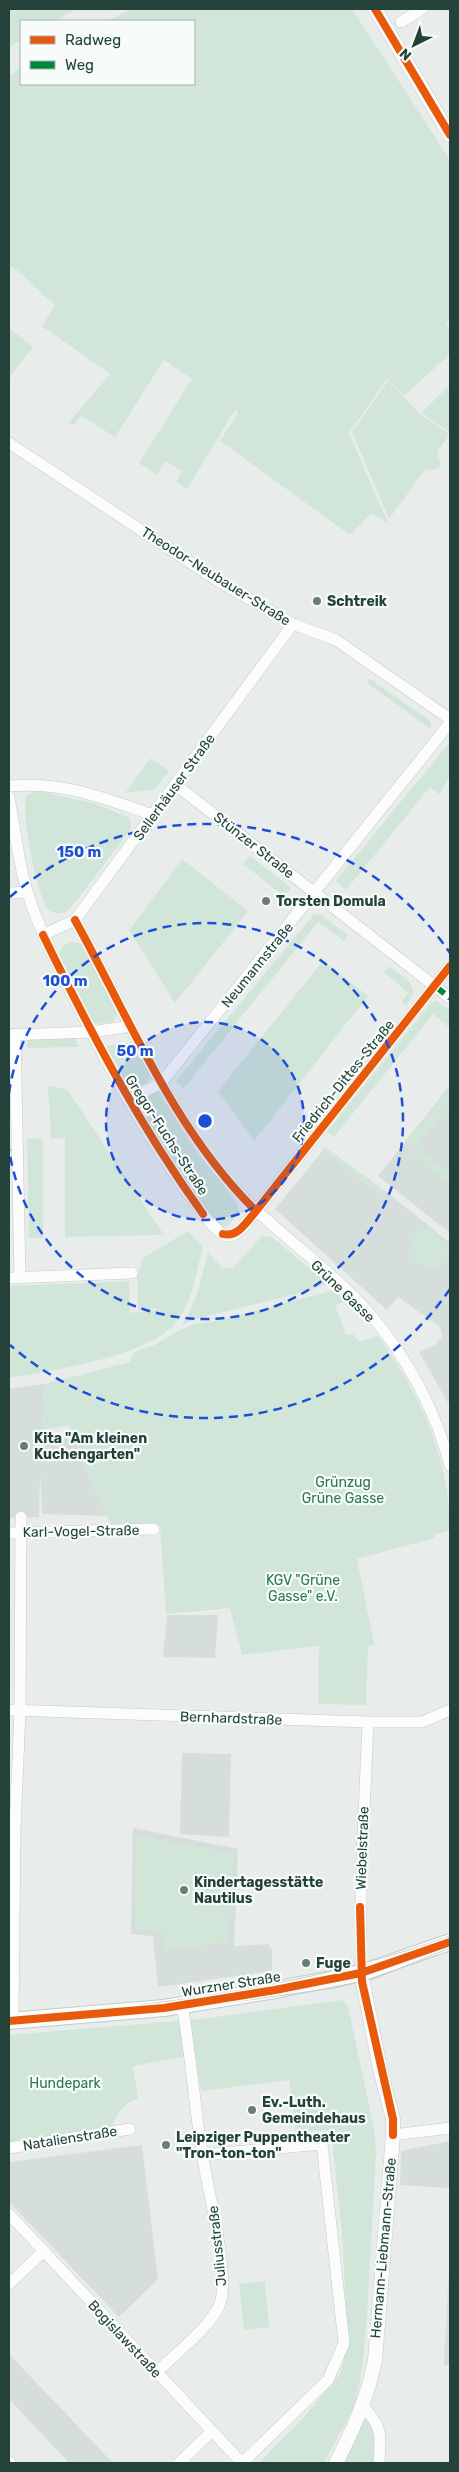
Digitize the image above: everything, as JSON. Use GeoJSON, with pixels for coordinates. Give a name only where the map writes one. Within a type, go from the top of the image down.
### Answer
{"type":"FeatureCollection","features":[{"type":"Feature","properties":{"kind":"main road","name":"Wurzner Straße"},"geometry":{"type":"LineString","coordinates":[[11,2021],[182,2005],[361,1973],[450,1942]]}},
{"type":"Feature","properties":{"kind":"street"},"geometry":{"type":"LineString","coordinates":[[375,9],[450,135]]}},
{"type":"Feature","properties":{"kind":"street"},"geometry":{"type":"LineString","coordinates":[[400,22],[422,9]]}},
{"type":"Feature","properties":{"kind":"street","name":"Theodor-Neubauer-Straße"},"geometry":{"type":"LineString","coordinates":[[9,443],[221,583],[293,624],[336,640],[450,719]]}},
{"type":"Feature","properties":{"kind":"street","name":"Sellerhäuser Straße"},"geometry":{"type":"LineString","coordinates":[[43,935],[75,920],[293,624]]}},
{"type":"Feature","properties":{"kind":"street","name":"Neumannstraße"},"geometry":{"type":"LineString","coordinates":[[128,1100],[161,1083],[450,723]]}},
{"type":"Feature","properties":{"kind":"street"},"geometry":{"type":"LineString","coordinates":[[9,786],[43,784],[72,788],[153,815]]}},
{"type":"Feature","properties":{"kind":"street","name":"Stünzer Straße"},"geometry":{"type":"LineString","coordinates":[[176,785],[450,998]]}},
{"type":"Feature","properties":{"kind":"street","name":"Gregor-Fuchs-Straße"},"geometry":{"type":"LineString","coordinates":[[9,797],[27,892],[43,935],[91,1032],[128,1100],[170,1168],[203,1214],[223,1234],[230,1236],[236,1233],[256,1211],[235,1190],[206,1154],[161,1083],[75,920]]}},
{"type":"Feature","properties":{"kind":"street"},"geometry":{"type":"LineString","coordinates":[[9,893],[27,892]]}},
{"type":"Feature","properties":{"kind":"street","name":"Friedrich-Dittes-Straße"},"geometry":{"type":"LineString","coordinates":[[256,1211],[450,966]]}},
{"type":"Feature","properties":{"kind":"street"},"geometry":{"type":"LineString","coordinates":[[131,1026],[91,1032],[12,1034],[14,1278],[132,1273]]}},
{"type":"Feature","properties":{"kind":"street","name":"Grüne Gasse"},"geometry":{"type":"LineString","coordinates":[[256,1211],[356,1299],[391,1341],[410,1372],[428,1408],[445,1446],[450,1466]]}},
{"type":"Feature","properties":{"kind":"street"},"geometry":{"type":"LineString","coordinates":[[11,2021],[14,1710],[21,1518]]}},
{"type":"Feature","properties":{"kind":"street","name":"Karl-Vogel-Straße"},"geometry":{"type":"LineString","coordinates":[[9,1533],[154,1529]]}},
{"type":"Feature","properties":{"kind":"street","name":"Bernhardstraße"},"geometry":{"type":"LineString","coordinates":[[14,1710],[368,1722],[422,1722],[450,1710]]}},
{"type":"Feature","properties":{"kind":"street","name":"Wiebelstraße"},"geometry":{"type":"LineString","coordinates":[[361,1973],[360,1898],[368,1722]]}},
{"type":"Feature","properties":{"kind":"street","name":"Hermann-Liebmann-Straße"},"geometry":{"type":"LineString","coordinates":[[336,2463],[362,2406],[370,2383],[374,2360],[393,2119],[381,2073],[361,1973]]}},
{"type":"Feature","properties":{"kind":"street","name":"Juliusstraße"},"geometry":{"type":"LineString","coordinates":[[157,2372],[211,2319],[220,2305],[223,2289],[214,2206],[202,2155],[182,2005]]}},
{"type":"Feature","properties":{"kind":"street"},"geometry":{"type":"LineString","coordinates":[[392,2135],[450,2128]]}},
{"type":"Feature","properties":{"kind":"street","name":"Natalienstraße"},"geometry":{"type":"LineString","coordinates":[[9,2148],[130,2129]]}},
{"type":"Feature","properties":{"kind":"street"},"geometry":{"type":"LineString","coordinates":[[202,2155],[322,2144],[344,2343],[328,2380],[242,2463]]}},
{"type":"Feature","properties":{"kind":"street","name":"Bogislawstraße"},"geometry":{"type":"LineString","coordinates":[[9,2214],[242,2463]]}},
{"type":"Feature","properties":{"kind":"street"},"geometry":{"type":"LineString","coordinates":[[9,2284],[44,2251]]}},
{"type":"Feature","properties":{"kind":"street"},"geometry":{"type":"LineString","coordinates":[[362,2406],[375,2418],[381,2436],[379,2463]]}},
{"type":"Feature","properties":{"kind":"street"},"geometry":{"type":"LineString","coordinates":[[179,2463],[212,2432]]}},
{"type":"Feature","properties":{"kind":"shaded area"},"geometry":{"type":"Polygon","coordinates":[[[450,1085],[450,1233],[378,1176],[450,1085]]]}},
{"type":"Feature","properties":{"kind":"shaded area"},"geometry":{"type":"Polygon","coordinates":[[[324,1149],[380,1195],[384,1190],[450,1243],[450,1400],[448,1403],[419,1352],[436,1344],[442,1337],[440,1327],[398,1297],[387,1310],[275,1209],[324,1149]]]}},
{"type":"Feature","properties":{"kind":"shaded area"},"geometry":{"type":"Polygon","coordinates":[[[44,1384],[42,1430],[39,1440],[74,1437],[86,1470],[107,1516],[42,1514],[40,1473],[39,1517],[9,1518],[9,1389],[44,1384]]]}},
{"type":"Feature","properties":{"kind":"shaded area"},"geometry":{"type":"Polygon","coordinates":[[[167,1615],[218,1615],[215,1658],[163,1657],[167,1615]]]}},
{"type":"Feature","properties":{"kind":"shaded area"},"geometry":{"type":"Polygon","coordinates":[[[182,1753],[231,1754],[229,1837],[180,1834],[182,1753]]]}},
{"type":"Feature","properties":{"kind":"shaded area","name":"Kindertagesstätte Nautilus"},"geometry":{"type":"Polygon","coordinates":[[[133,1828],[238,1849],[234,1946],[268,1944],[272,1949],[272,1971],[158,1987],[153,1936],[131,1934],[133,1828]]]}},
{"type":"Feature","properties":{"kind":"shaded area"},"geometry":{"type":"Polygon","coordinates":[[[450,2141],[450,2188],[400,2185],[401,2151],[450,2141]]]}},
{"type":"Feature","properties":{"kind":"shaded area"},"geometry":{"type":"Polygon","coordinates":[[[142,2145],[158,2279],[119,2317],[9,2202],[9,2162],[142,2145]]]}},
{"type":"Feature","properties":{"kind":"shaded area"},"geometry":{"type":"Polygon","coordinates":[[[450,2245],[450,2365],[444,2365],[450,2245]]]}},
{"type":"Feature","properties":{"kind":"shaded area"},"geometry":{"type":"Polygon","coordinates":[[[9,2354],[113,2463],[69,2463],[9,2399],[9,2354]]]}},
{"type":"Feature","properties":{"kind":"green space"},"geometry":{"type":"Polygon","coordinates":[[[9,9],[77,9],[57,20],[20,20],[20,41],[9,47],[9,9]]]}},
{"type":"Feature","properties":{"kind":"green space"},"geometry":{"type":"Polygon","coordinates":[[[132,9],[352,9],[450,160],[450,321],[446,324],[450,332],[450,354],[404,396],[387,379],[349,433],[389,525],[372,513],[350,535],[220,441],[238,413],[235,410],[187,489],[176,482],[182,471],[165,461],[157,475],[139,463],[192,379],[164,360],[115,437],[81,416],[74,425],[69,422],[110,374],[42,326],[55,305],[9,265],[9,76],[20,69],[20,85],[195,85],[195,20],[109,20],[132,9]]]}},
{"type":"Feature","properties":{"kind":"green space"},"geometry":{"type":"Polygon","coordinates":[[[9,328],[33,347],[9,378],[9,328]]]}},
{"type":"Feature","properties":{"kind":"green space"},"geometry":{"type":"Polygon","coordinates":[[[388,381],[421,415],[450,434],[437,452],[441,465],[438,469],[425,470],[389,519],[352,432],[388,381]]]}},
{"type":"Feature","properties":{"kind":"green space"},"geometry":{"type":"Polygon","coordinates":[[[450,385],[450,432],[421,413],[450,385]]]}},
{"type":"Feature","properties":{"kind":"green space"},"geometry":{"type":"Polygon","coordinates":[[[369,678],[430,721],[432,730],[367,683],[369,678]]]}},
{"type":"Feature","properties":{"kind":"green space"},"geometry":{"type":"Polygon","coordinates":[[[450,742],[450,777],[439,794],[430,787],[346,890],[336,882],[337,879],[450,742]]]}},
{"type":"Feature","properties":{"kind":"green space"},"geometry":{"type":"Polygon","coordinates":[[[151,758],[169,771],[155,789],[125,793],[151,758]]]}},
{"type":"Feature","properties":{"kind":"green space"},"geometry":{"type":"Polygon","coordinates":[[[37,791],[93,803],[130,818],[131,829],[74,904],[65,913],[53,912],[47,908],[34,870],[27,833],[25,803],[27,795],[37,791]]]}},
{"type":"Feature","properties":{"kind":"green space"},"geometry":{"type":"Polygon","coordinates":[[[250,856],[291,888],[284,896],[243,864],[250,856]]]}},
{"type":"Feature","properties":{"kind":"green space"},"geometry":{"type":"Polygon","coordinates":[[[182,859],[248,911],[175,1003],[129,930],[182,859]]]}},
{"type":"Feature","properties":{"kind":"green space"},"geometry":{"type":"Polygon","coordinates":[[[314,914],[320,914],[348,935],[344,941],[318,922],[183,1089],[176,1081],[314,914]]]}},
{"type":"Feature","properties":{"kind":"green space"},"geometry":{"type":"Polygon","coordinates":[[[70,942],[85,946],[117,1006],[117,1014],[113,1022],[95,1024],[91,1020],[59,955],[62,947],[70,942]]]}},
{"type":"Feature","properties":{"kind":"green space"},"geometry":{"type":"Polygon","coordinates":[[[323,961],[368,996],[254,1141],[218,1091],[323,961]]]}},
{"type":"Feature","properties":{"kind":"green space"},"geometry":{"type":"Polygon","coordinates":[[[389,966],[406,979],[412,987],[413,992],[406,1006],[401,1002],[408,993],[384,972],[389,966]]]}},
{"type":"Feature","properties":{"kind":"green space"},"geometry":{"type":"Polygon","coordinates":[[[436,1000],[450,1010],[450,1028],[433,1014],[334,1137],[327,1132],[431,1003],[436,1000]]]}},
{"type":"Feature","properties":{"kind":"green space"},"geometry":{"type":"Polygon","coordinates":[[[74,1037],[79,1047],[26,1048],[28,1040],[74,1037]]]}},
{"type":"Feature","properties":{"kind":"green space"},"geometry":{"type":"Polygon","coordinates":[[[134,1042],[151,1078],[147,1083],[131,1090],[118,1076],[112,1064],[107,1046],[134,1042]]]}},
{"type":"Feature","properties":{"kind":"green space"},"geometry":{"type":"Polygon","coordinates":[[[48,1086],[67,1089],[164,1235],[65,1237],[65,1138],[51,1139],[48,1086]]]}},
{"type":"Feature","properties":{"kind":"green space"},"geometry":{"type":"Polygon","coordinates":[[[450,1088],[450,1105],[415,1148],[407,1142],[450,1088]]]}},
{"type":"Feature","properties":{"kind":"green space"},"geometry":{"type":"Polygon","coordinates":[[[157,1090],[193,1148],[237,1204],[239,1212],[228,1226],[219,1226],[174,1169],[136,1102],[157,1090]]]}},
{"type":"Feature","properties":{"kind":"green space"},"geometry":{"type":"Polygon","coordinates":[[[27,1138],[43,1139],[43,1238],[29,1238],[27,1138]]]}},
{"type":"Feature","properties":{"kind":"green space"},"geometry":{"type":"Polygon","coordinates":[[[325,1147],[384,1190],[380,1196],[324,1149],[325,1147]]]}},
{"type":"Feature","properties":{"kind":"green space"},"geometry":{"type":"Polygon","coordinates":[[[417,1148],[450,1174],[450,1184],[413,1154],[417,1148]]]}},
{"type":"Feature","properties":{"kind":"green space"},"geometry":{"type":"Polygon","coordinates":[[[430,1229],[450,1249],[447,1260],[438,1268],[417,1264],[409,1254],[412,1239],[418,1231],[430,1229]]]}},
{"type":"Feature","properties":{"kind":"green space"},"geometry":{"type":"Polygon","coordinates":[[[188,1231],[203,1247],[189,1299],[174,1325],[160,1336],[120,1354],[72,1367],[9,1378],[9,1286],[129,1281],[130,1313],[172,1308],[138,1310],[137,1276],[143,1258],[188,1231]]]}},
{"type":"Feature","properties":{"kind":"green space"},"geometry":{"type":"Polygon","coordinates":[[[262,1236],[272,1237],[327,1283],[312,1290],[195,1319],[182,1325],[195,1299],[208,1253],[223,1268],[233,1268],[262,1236]]]}},
{"type":"Feature","properties":{"kind":"green space"},"geometry":{"type":"Polygon","coordinates":[[[335,1290],[346,1301],[335,1305],[346,1335],[353,1334],[359,1342],[378,1336],[407,1380],[430,1428],[445,1478],[449,1504],[450,1531],[434,1535],[435,1538],[357,1559],[374,1644],[368,1647],[366,1705],[318,1704],[319,1646],[242,1655],[230,1608],[166,1614],[160,1525],[112,1527],[89,1478],[70,1425],[42,1430],[44,1384],[130,1362],[133,1353],[154,1345],[194,1324],[216,1321],[335,1290]]]}},
{"type":"Feature","properties":{"kind":"green space","name":"Kindertagesstätte Nautilus"},"geometry":{"type":"Polygon","coordinates":[[[136,1835],[234,1854],[229,1941],[165,1951],[162,1931],[135,1929],[136,1835]]]}},
{"type":"Feature","properties":{"kind":"green space","name":"Hundepark"},"geometry":{"type":"Polygon","coordinates":[[[342,2000],[348,2006],[374,2129],[376,2152],[367,2319],[362,2369],[355,2405],[324,2463],[259,2463],[303,2418],[340,2374],[348,2344],[342,2234],[331,2130],[296,2132],[289,2080],[201,2091],[195,2055],[133,2066],[138,2098],[128,2103],[121,2110],[112,2127],[9,2144],[9,2035],[201,2019],[342,2000]]]}},
{"type":"Feature","properties":{"kind":"green space"},"geometry":{"type":"Polygon","coordinates":[[[265,2281],[269,2327],[244,2330],[239,2284],[265,2281]]]}},
{"type":"Feature","properties":{"kind":"green space"},"geometry":{"type":"Polygon","coordinates":[[[362,2406],[375,2418],[379,2463],[336,2463],[362,2406]]]}},
{"type":"Feature","properties":{"kind":"tram line"},"geometry":{"type":"LineString","coordinates":[[84,2011],[177,2000],[270,1985],[361,1964],[450,1936]]}},
{"type":"Feature","properties":{"kind":"tram line"},"geometry":{"type":"LineString","coordinates":[[9,2024],[183,2009],[335,1988],[376,1978],[450,1948]]}},
{"type":"Feature","properties":{"kind":"marked path"},"geometry":{"type":"LineString","coordinates":[[435,986],[450,998]]}},
{"type":"Feature","properties":{"kind":"cycle path"},"geometry":{"type":"LineString","coordinates":[[375,9],[450,135]]}},
{"type":"Feature","properties":{"kind":"cycle path"},"geometry":{"type":"LineString","coordinates":[[75,920],[155,1073],[177,1110],[227,1179],[256,1211]]}},
{"type":"Feature","properties":{"kind":"cycle path"},"geometry":{"type":"LineString","coordinates":[[43,935],[117,1078],[158,1147],[203,1214]]}},
{"type":"Feature","properties":{"kind":"cycle path"},"geometry":{"type":"LineString","coordinates":[[223,1234],[233,1234],[246,1224],[450,966]]}},
{"type":"Feature","properties":{"kind":"cycle path"},"geometry":{"type":"LineString","coordinates":[[360,1907],[362,1982],[393,2119],[393,2135]]}},
{"type":"Feature","properties":{"kind":"cycle path"},"geometry":{"type":"LineString","coordinates":[[9,2021],[164,2008],[275,1990],[361,1973],[450,1942]]}},
{"type":"Feature","properties":{"kind":"place","name":"Schtreik"},"geometry":{"type":"Point","coordinates":[317,601]}},
{"type":"Feature","properties":{"kind":"place","name":"Torsten Domula"},"geometry":{"type":"Point","coordinates":[266,901]}},
{"type":"Feature","properties":{"kind":"place","name":"Kita \"Am kleinen Kuchengarten\""},"geometry":{"type":"Point","coordinates":[24,1446]}},
{"type":"Feature","properties":{"kind":"place","name":"Kindertagesstätte Nautilus"},"geometry":{"type":"Point","coordinates":[184,1890]}},
{"type":"Feature","properties":{"kind":"place","name":"Fuge"},"geometry":{"type":"Point","coordinates":[306,1963]}},
{"type":"Feature","properties":{"kind":"place","name":"Ev.-Luth. Gemeindehaus"},"geometry":{"type":"Point","coordinates":[252,2110]}},
{"type":"Feature","properties":{"kind":"place","name":"Leipziger Puppentheater \"Tron-ton-ton\""},"geometry":{"type":"Point","coordinates":[166,2145]}},
{"type":"Feature","properties":{"kind":"park label","name":"Grünzug Grüne Gasse"},"geometry":{"type":"Point","coordinates":[343,1490]}},
{"type":"Feature","properties":{"kind":"park label","name":"KGV \"Grüne Gasse\" e.V."},"geometry":{"type":"Point","coordinates":[303,1588]}}]}
